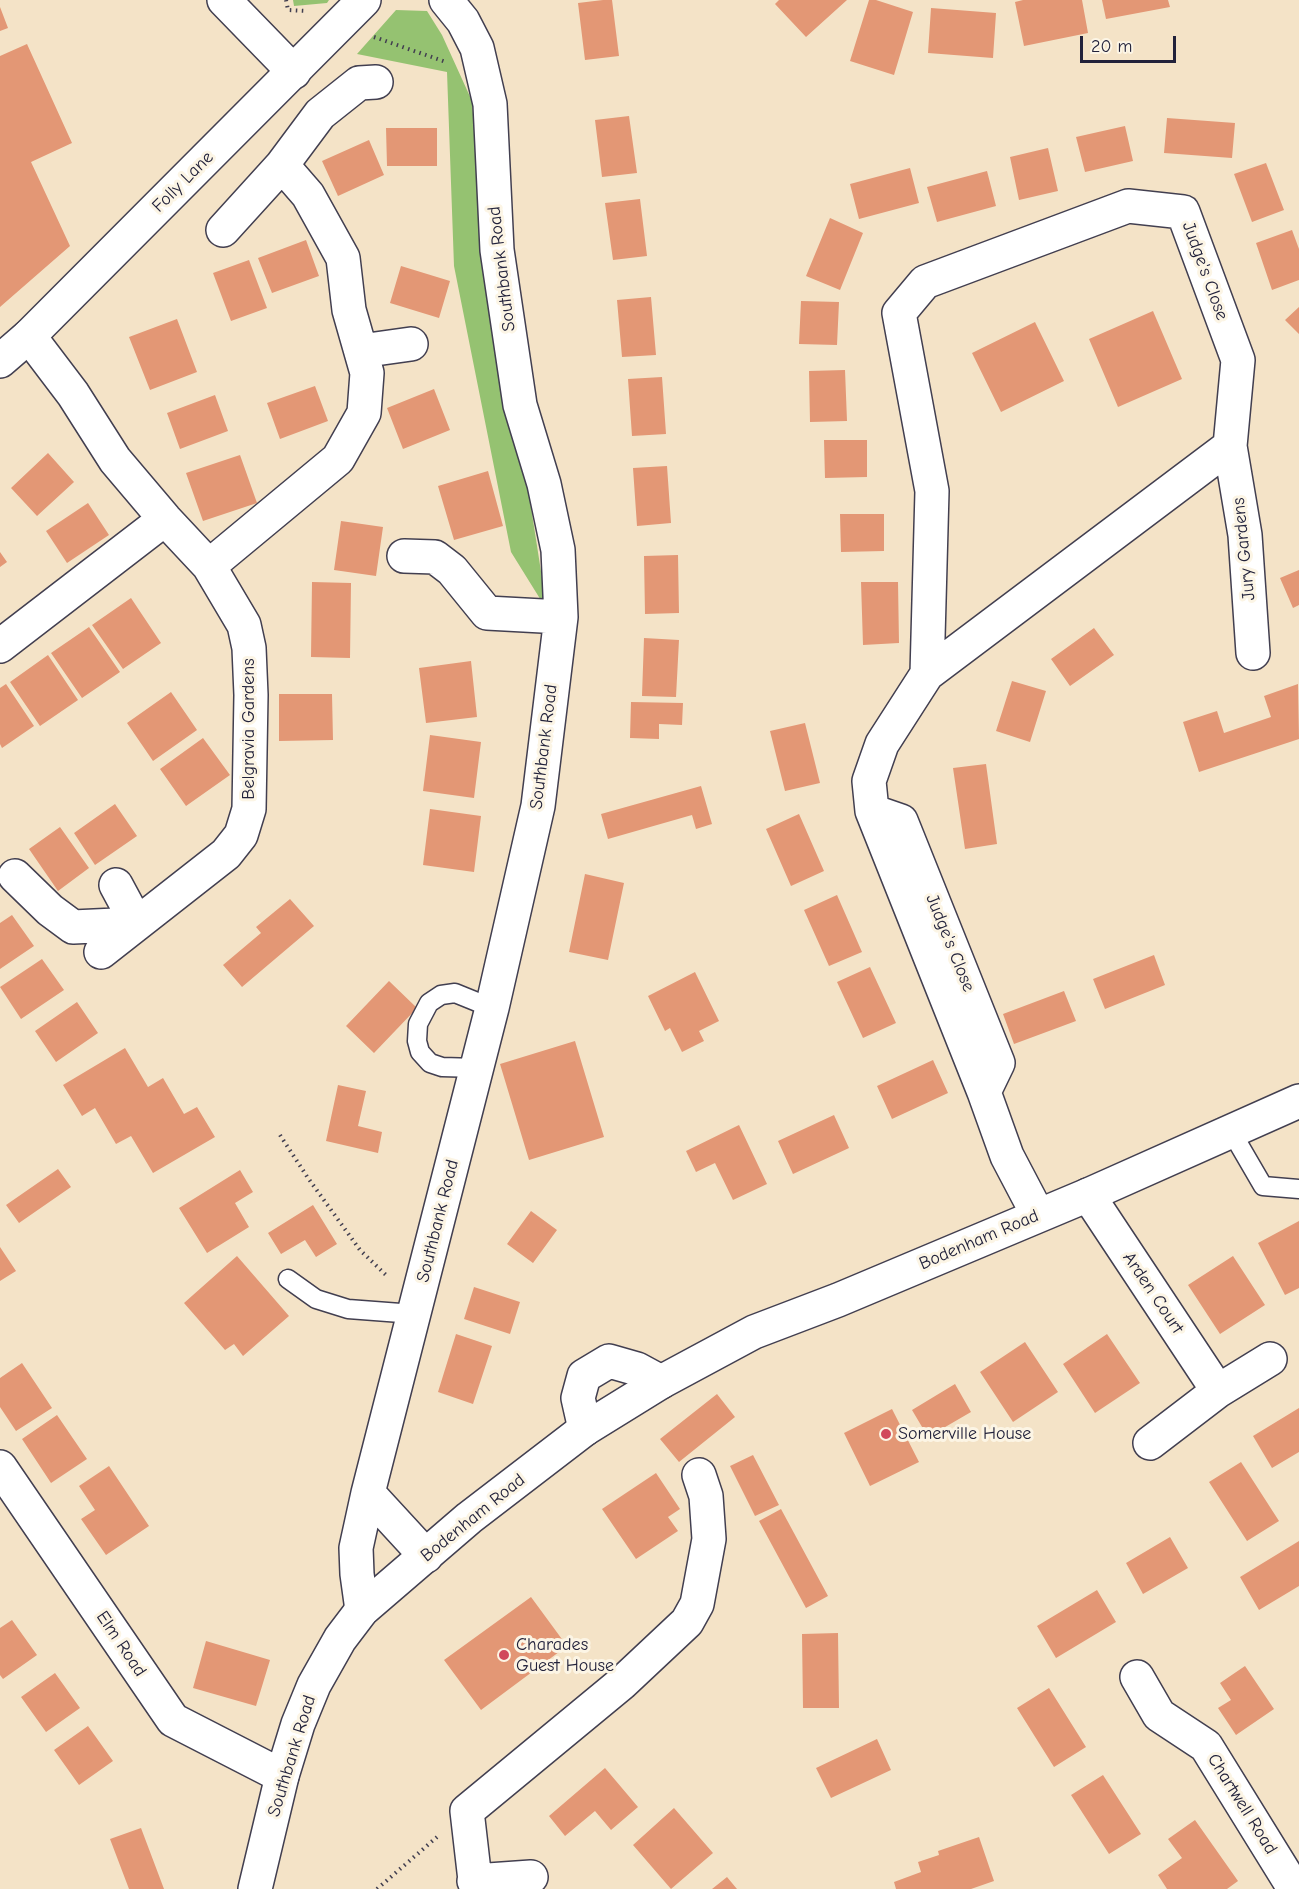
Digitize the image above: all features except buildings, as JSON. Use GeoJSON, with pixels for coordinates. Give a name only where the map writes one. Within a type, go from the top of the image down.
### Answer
{"type":"FeatureCollection","features":[{"type":"Feature","properties":{"kind":"street"},"geometry":{"type":"LineString","coordinates":[[224,0],[294,72]]}},
{"type":"Feature","properties":{"kind":"street","name":"Folly Lane"},"geometry":{"type":"LineString","coordinates":[[0,361],[29,336],[364,0]]}},
{"type":"Feature","properties":{"kind":"street","name":"Southbank Road"},"geometry":{"type":"LineString","coordinates":[[255,1889],[282,1776],[298,1724],[314,1685],[340,1639],[362,1610],[356,1548],[492,1008],[538,806],[561,617],[558,550],[544,484],[520,405],[497,250],[490,104],[477,48],[464,21],[446,0]]}},
{"type":"Feature","properties":{"kind":"street"},"geometry":{"type":"LineString","coordinates":[[223,230],[282,165],[320,114],[360,83],[376,82]]}},
{"type":"Feature","properties":{"kind":"street"},"geometry":{"type":"LineString","coordinates":[[209,566],[339,459],[363,413],[367,373],[349,310],[343,258],[308,195],[282,165]]}},
{"type":"Feature","properties":{"kind":"street","name":"Judge's Close"},"geometry":{"type":"LineString","coordinates":[[927,674],[932,491],[899,313],[925,282],[1128,206],[1183,212],[1238,360],[1230,446],[927,674],[882,744],[869,781],[872,811],[901,820],[998,1063],[984,1092],[1007,1155],[1038,1215]]}},
{"type":"Feature","properties":{"kind":"street","name":"Belgravia Gardens"},"geometry":{"type":"LineString","coordinates":[[29,336],[73,394],[115,460],[209,566],[244,625],[249,648],[251,695],[249,809],[241,835],[226,854],[101,952]]}},
{"type":"Feature","properties":{"kind":"street"},"geometry":{"type":"LineString","coordinates":[[361,351],[411,344]]}},
{"type":"Feature","properties":{"kind":"street","name":"Jury Gardens"},"geometry":{"type":"LineString","coordinates":[[1230,446],[1245,535],[1253,653]]}},
{"type":"Feature","properties":{"kind":"street"},"geometry":{"type":"LineString","coordinates":[[0,646],[165,519]]}},
{"type":"Feature","properties":{"kind":"street"},"geometry":{"type":"LineString","coordinates":[[404,556],[435,557],[452,570],[487,613],[561,617]]}},
{"type":"Feature","properties":{"kind":"street"},"geometry":{"type":"LineString","coordinates":[[15,876],[50,910],[74,927],[137,924],[117,885]]}},
{"type":"Feature","properties":{"kind":"street","name":"Bodenham Road"},"geometry":{"type":"LineString","coordinates":[[362,1610],[469,1518],[585,1429],[661,1382],[754,1332],[1088,1196],[1299,1101]]}},
{"type":"Feature","properties":{"kind":"street","name":"Arden Court"},"geometry":{"type":"LineString","coordinates":[[1088,1196],[1218,1391]]}},
{"type":"Feature","properties":{"kind":"street"},"geometry":{"type":"LineString","coordinates":[[1150,1443],[1218,1391],[1270,1359]]}},
{"type":"Feature","properties":{"kind":"street"},"geometry":{"type":"LineString","coordinates":[[585,1429],[578,1398],[584,1376],[609,1361],[637,1370],[661,1382]]}},
{"type":"Feature","properties":{"kind":"street","name":"Elm Road"},"geometry":{"type":"LineString","coordinates":[[0,1467],[173,1720],[282,1776]]}},
{"type":"Feature","properties":{"kind":"street"},"geometry":{"type":"LineString","coordinates":[[531,1877],[475,1885],[467,1811],[622,1683],[687,1622],[697,1604],[709,1539],[706,1496],[699,1475]]}},
{"type":"Feature","properties":{"kind":"street"},"geometry":{"type":"LineString","coordinates":[[368,1493],[426,1556]]}},
{"type":"Feature","properties":{"kind":"street","name":"Chartwell Road"},"geometry":{"type":"LineString","coordinates":[[1137,1677],[1159,1715],[1206,1746],[1292,1886]]}},
{"type":"Feature","properties":{"kind":"lane"},"geometry":{"type":"LineString","coordinates":[[477,1068],[430,1063],[420,1052],[417,1041],[418,1024],[429,1003],[441,995],[455,993],[492,1008]]}},
{"type":"Feature","properties":{"kind":"lane"},"geometry":{"type":"LineString","coordinates":[[1231,1131],[1263,1186],[1299,1189]]}},
{"type":"Feature","properties":{"kind":"lane"},"geometry":{"type":"LineString","coordinates":[[288,1279],[316,1299],[348,1309],[416,1309]]}},
{"type":"Feature","properties":{"kind":"path"},"geometry":{"type":"LineString","coordinates":[[367,34],[455,65]]}},
{"type":"Feature","properties":{"kind":"path"},"geometry":{"type":"LineString","coordinates":[[280,1135],[360,1250],[416,1309]]}},
{"type":"Feature","properties":{"kind":"path"},"geometry":{"type":"LineString","coordinates":[[377,1889],[467,1811]]}},
{"type":"Feature","properties":{"kind":"green space"},"geometry":{"type":"Polygon","coordinates":[[[293,0],[329,0],[327,3],[294,6],[293,0]]]}},
{"type":"Feature","properties":{"kind":"green space"},"geometry":{"type":"Polygon","coordinates":[[[396,10],[427,11],[442,35],[472,101],[483,239],[547,610],[511,552],[454,266],[447,72],[357,54],[396,10]]]}},
{"type":"Feature","properties":{"kind":"place","name":"Somerville House"},"geometry":{"type":"Point","coordinates":[886,1434]}},
{"type":"Feature","properties":{"kind":"place","name":"Charades Guest House"},"geometry":{"type":"Point","coordinates":[504,1655]}}]}
